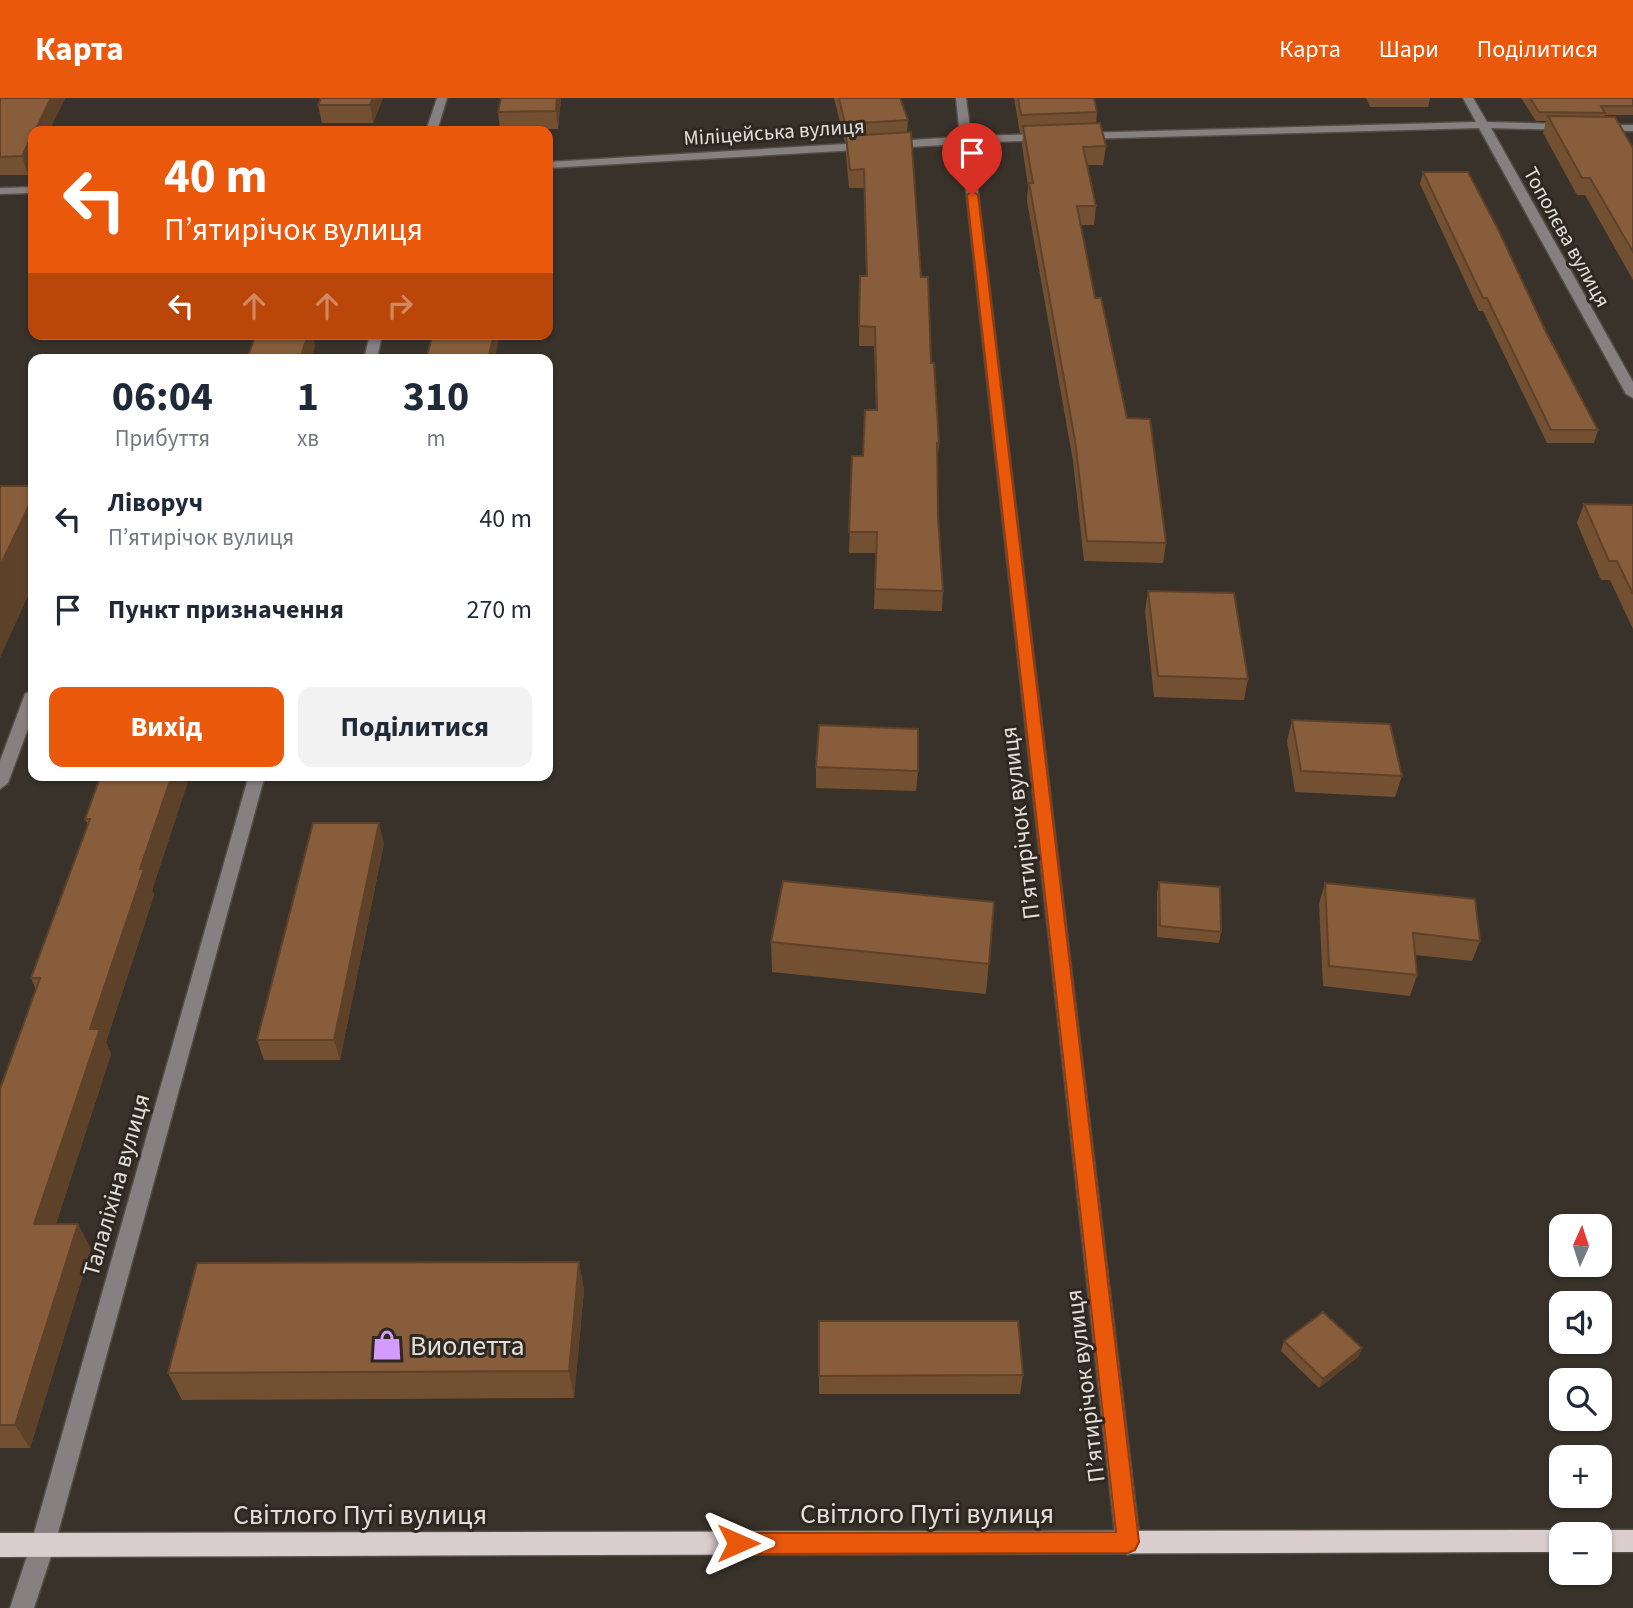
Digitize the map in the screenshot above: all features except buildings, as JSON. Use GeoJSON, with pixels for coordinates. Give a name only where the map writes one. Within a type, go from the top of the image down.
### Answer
{"type":"FeatureCollection","features":[{"type":"Feature","properties":{"kind":"main road","name":"Світлого Путі вулиця"},"geometry":{"type":"LineString","coordinates":[[0,1545],[1549,1541]]}},
{"type":"Feature","properties":{"kind":"main road"},"geometry":{"type":"LineString","coordinates":[[1612,1541],[1633,1541]]}},
{"type":"Feature","properties":{"kind":"street"},"geometry":{"type":"LineString","coordinates":[[433,126],[442,98]]}},
{"type":"Feature","properties":{"kind":"street","name":"П’ятирічок вулиця"},"geometry":{"type":"LineString","coordinates":[[961,98],[1128,1542]]}},
{"type":"Feature","properties":{"kind":"street","name":"Тополєва вулиця"},"geometry":{"type":"LineString","coordinates":[[1468,98],[1633,394]]}},
{"type":"Feature","properties":{"kind":"street","name":"Міліцейська вулиця"},"geometry":{"type":"LineString","coordinates":[[553,165],[966,139],[1482,125],[1578,127]]}},
{"type":"Feature","properties":{"kind":"street"},"geometry":{"type":"LineString","coordinates":[[1592,127],[1633,128]]}},
{"type":"Feature","properties":{"kind":"street"},"geometry":{"type":"LineString","coordinates":[[0,191],[28,190]]}},
{"type":"Feature","properties":{"kind":"street"},"geometry":{"type":"LineString","coordinates":[[0,783],[28,707]]}},
{"type":"Feature","properties":{"kind":"street","name":"Талаліхіна вулиця"},"geometry":{"type":"LineString","coordinates":[[22,1608],[43,1544],[255,781]]}},
{"type":"Feature","properties":{"kind":"place","name":"Виолетта"},"geometry":{"type":"Point","coordinates":[387,1345]}},
{"type":"Feature","properties":{"kind":"route"},"geometry":{"type":"LineString","coordinates":[[738,1543],[1128,1542],[972,195]]}}]}
